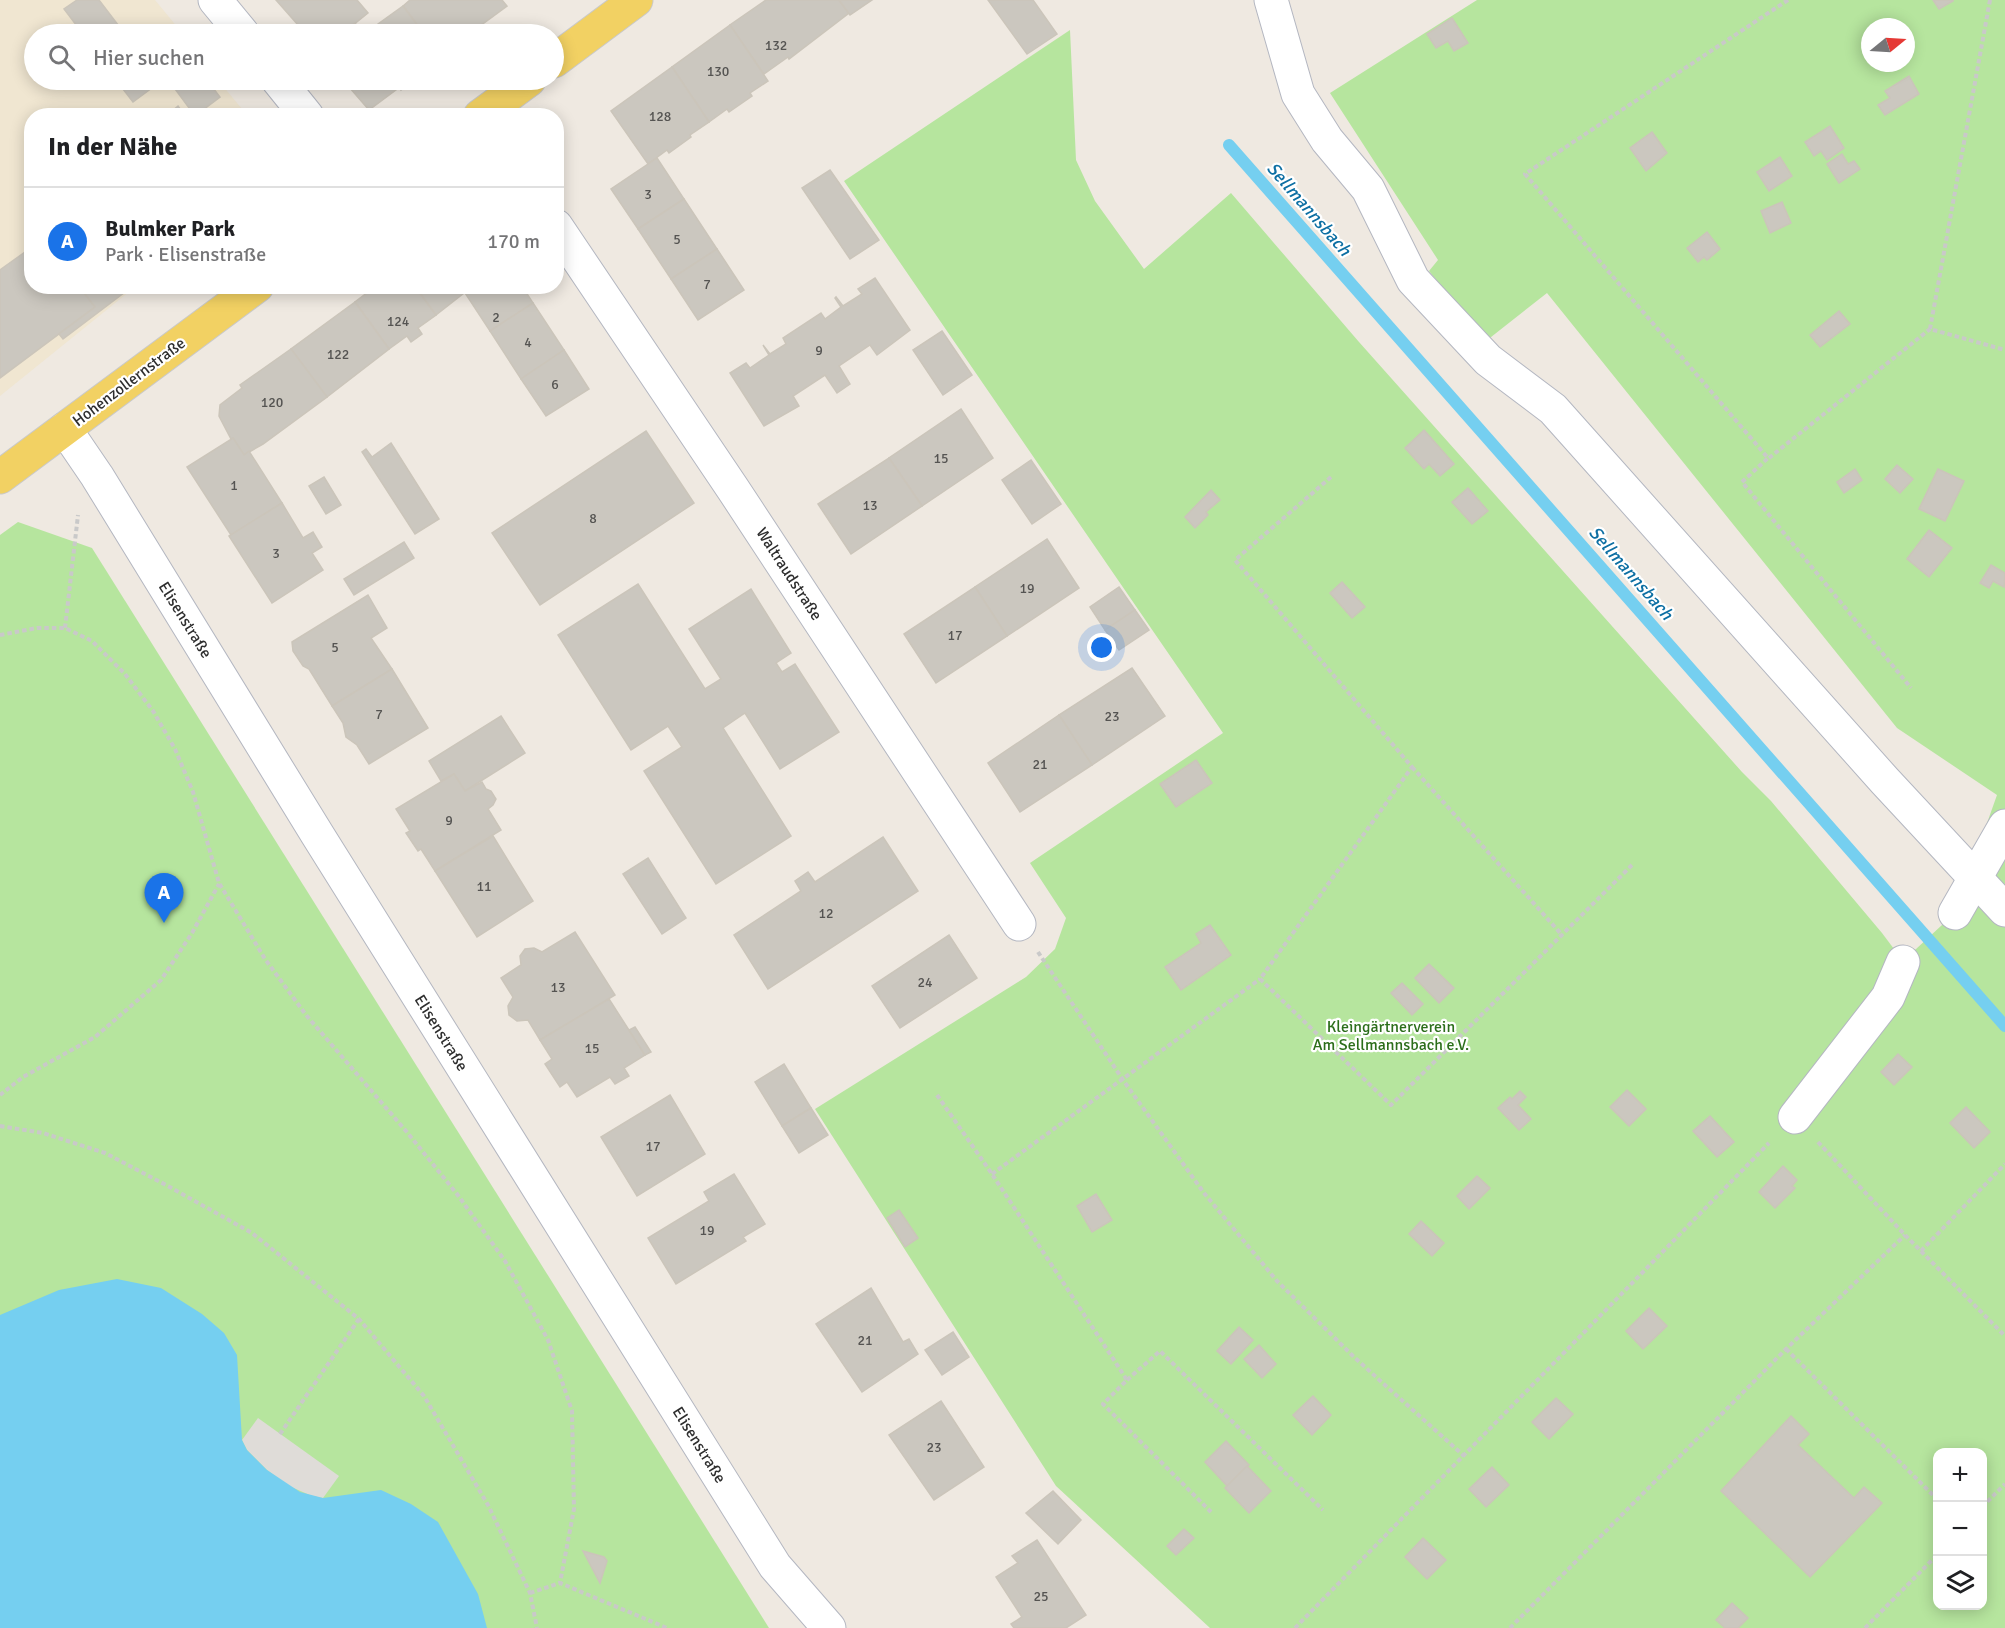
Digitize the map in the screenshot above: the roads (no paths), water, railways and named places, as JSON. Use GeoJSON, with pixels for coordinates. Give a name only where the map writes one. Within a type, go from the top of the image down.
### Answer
{"type":"FeatureCollection","features":[{"type":"Feature","properties":{"kind":"main road"},"geometry":{"type":"LineString","coordinates":[[564,54],[636,0]]}},
{"type":"Feature","properties":{"kind":"main road"},"geometry":{"type":"LineString","coordinates":[[491,108],[515,90]]}},
{"type":"Feature","properties":{"kind":"main road","name":"Hohenzollernstraße"},"geometry":{"type":"LineString","coordinates":[[0,477],[246,294]]}},
{"type":"Feature","properties":{"kind":"street"},"geometry":{"type":"LineString","coordinates":[[215,0],[235,24]]}},
{"type":"Feature","properties":{"kind":"street"},"geometry":{"type":"LineString","coordinates":[[1271,0],[1298,94],[1327,140],[1368,189],[1413,280],[1488,360],[1553,409],[1885,781],[2005,910]]}},
{"type":"Feature","properties":{"kind":"street"},"geometry":{"type":"LineString","coordinates":[[286,90],[301,108]]}},
{"type":"Feature","properties":{"kind":"street","name":"Waltraudstraße"},"geometry":{"type":"LineString","coordinates":[[564,238],[733,489],[1019,924]]}},
{"type":"Feature","properties":{"kind":"street","name":"Elisenstraße"},"geometry":{"type":"LineString","coordinates":[[65,429],[97,476],[323,845],[775,1566],[829,1628]]}},
{"type":"Feature","properties":{"kind":"street"},"geometry":{"type":"LineString","coordinates":[[1955,913],[2005,826]]}},
{"type":"Feature","properties":{"kind":"street"},"geometry":{"type":"LineString","coordinates":[[1795,1117],[1888,997],[1903,962]]}},
{"type":"Feature","properties":{"kind":"water"},"geometry":{"type":"Polygon","coordinates":[[[117,1279],[161,1288],[202,1314],[224,1333],[237,1355],[242,1440],[247,1450],[267,1470],[300,1492],[323,1498],[381,1490],[411,1504],[438,1522],[478,1594],[487,1628],[0,1628],[0,1315],[59,1290],[117,1279]]]}},
{"type":"Feature","properties":{"kind":"waterway","name":"Sellmannsbach"},"geometry":{"type":"LineString","coordinates":[[1229,145],[2005,1026]]}},
{"type":"Feature","properties":{"kind":"place","name":"Bulmker Park"},"geometry":{"type":"Point","coordinates":[164,923]}},
{"type":"Feature","properties":{"kind":"park label","name":"Kleingärtnerverein Am Sellmannsbach e.V."},"geometry":{"type":"Point","coordinates":[1391,1036]}}]}
